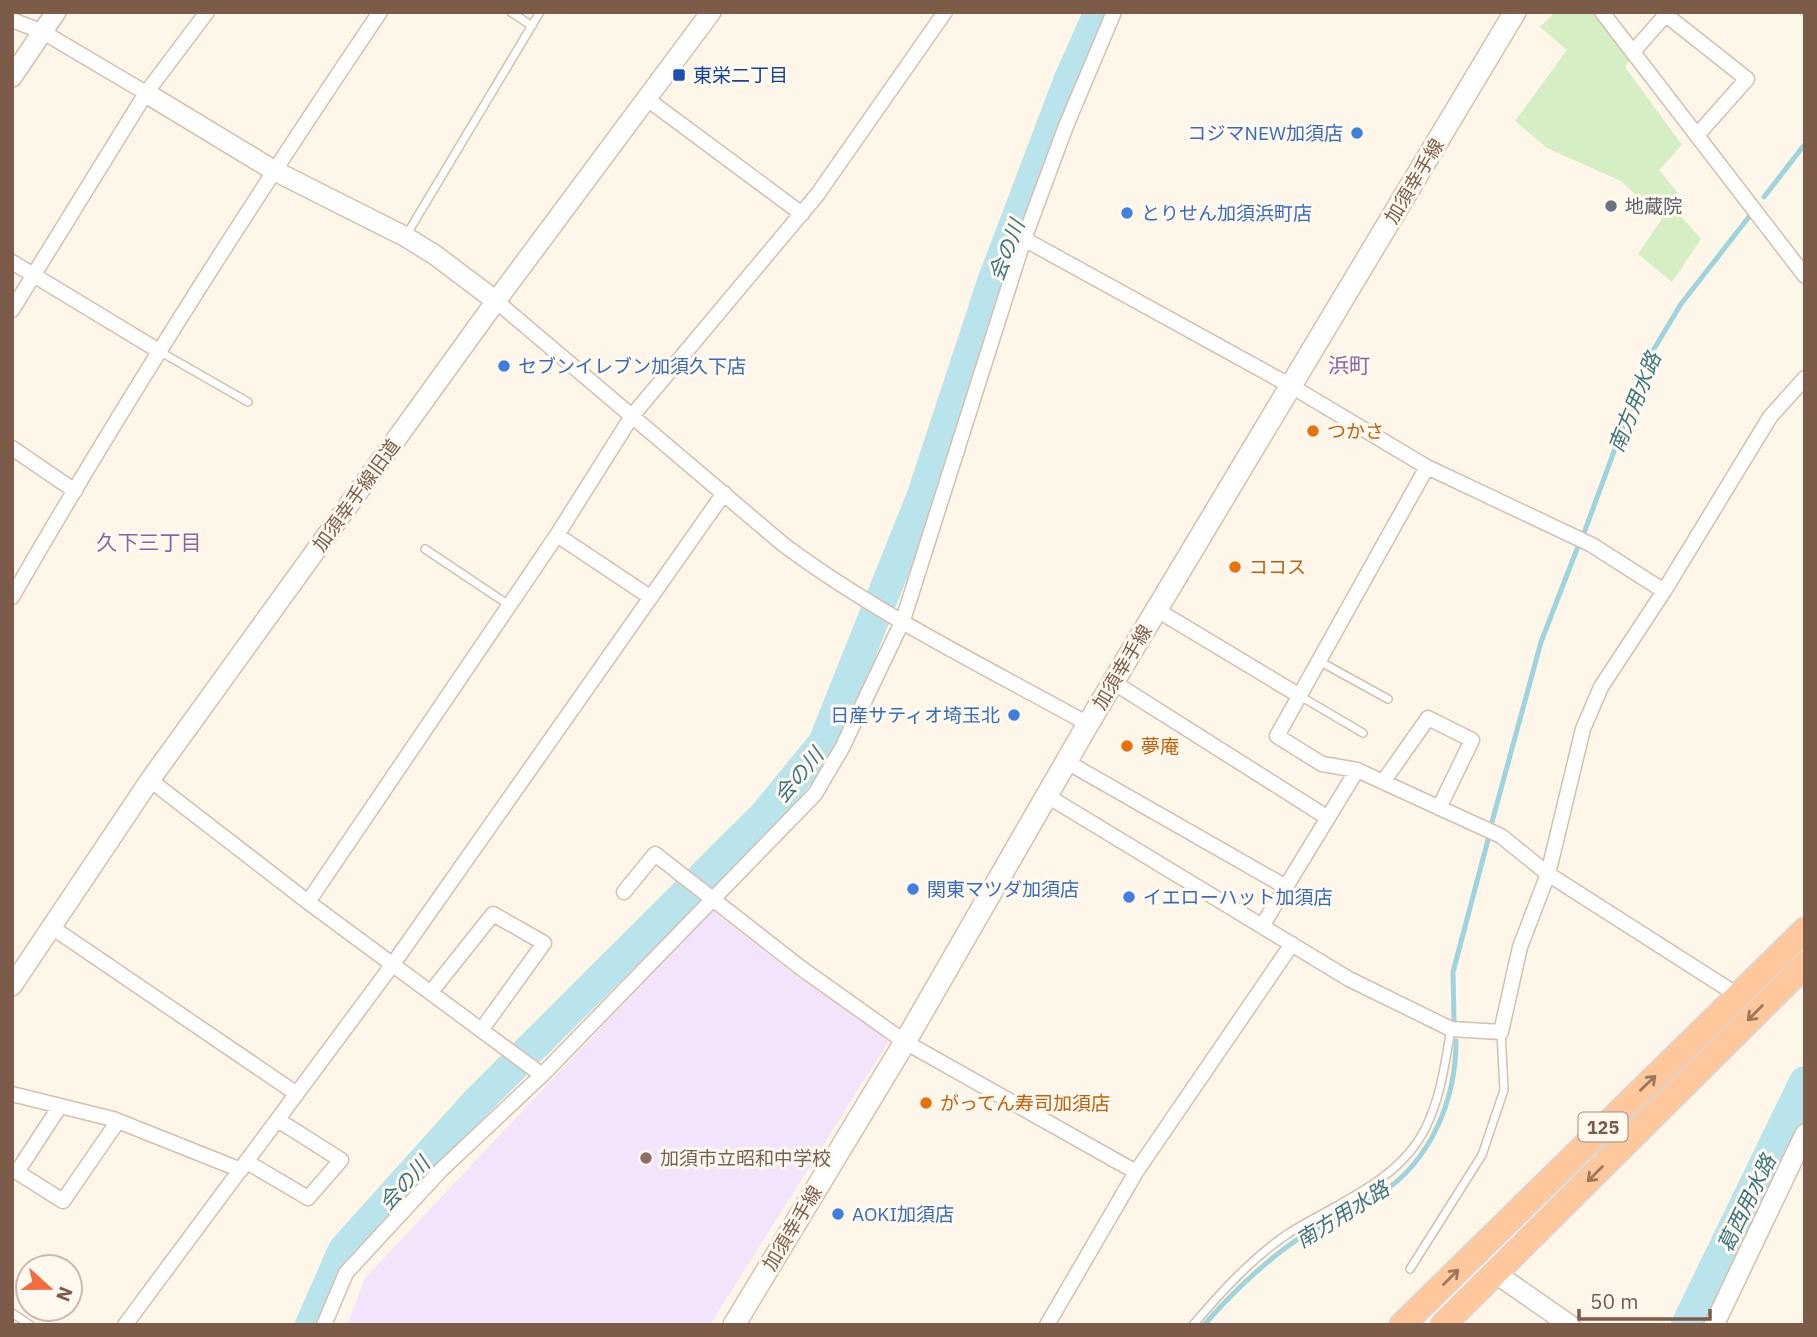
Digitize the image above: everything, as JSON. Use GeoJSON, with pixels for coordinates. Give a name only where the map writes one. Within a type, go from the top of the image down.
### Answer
{"type":"FeatureCollection","features":[{"type":"Feature","properties":{"kind":"highway","name":"125"},"geometry":{"type":"LineString","coordinates":[[1402,1325],[1805,930]]}},
{"type":"Feature","properties":{"kind":"highway","name":"125"},"geometry":{"type":"LineString","coordinates":[[1443,1325],[1805,965]]}},
{"type":"Feature","properties":{"kind":"main road","name":"加須幸手線"},"geometry":{"type":"LineString","coordinates":[[734,1325],[905,1042],[1049,797],[1088,724],[1515,12]]}},
{"type":"Feature","properties":{"kind":"street"},"geometry":{"type":"LineString","coordinates":[[12,77],[56,12]]}},
{"type":"Feature","properties":{"kind":"street"},"geometry":{"type":"LineString","coordinates":[[12,310],[146,93],[207,12]]}},
{"type":"Feature","properties":{"kind":"street"},"geometry":{"type":"LineString","coordinates":[[13,595],[159,351],[273,170],[380,12]]}},
{"type":"Feature","properties":{"kind":"street","name":"加須幸手線旧道"},"geometry":{"type":"LineString","coordinates":[[12,986],[150,780],[496,301],[711,12]]}},
{"type":"Feature","properties":{"kind":"street"},"geometry":{"type":"LineString","coordinates":[[308,902],[557,535],[632,416],[803,214],[856,144],[945,12]]}},
{"type":"Feature","properties":{"kind":"street"},"geometry":{"type":"LineString","coordinates":[[1602,12],[1805,276]]}},
{"type":"Feature","properties":{"kind":"street"},"geometry":{"type":"LineString","coordinates":[[324,1325],[346,1273],[441,1170],[542,1075],[815,794],[842,748],[898,617],[1024,239],[1111,13]]}},
{"type":"Feature","properties":{"kind":"street"},"geometry":{"type":"LineString","coordinates":[[1633,52],[1667,13],[1746,79],[1698,134]]}},
{"type":"Feature","properties":{"kind":"street"},"geometry":{"type":"LineString","coordinates":[[12,20],[43,32],[273,170],[436,255],[496,301],[784,545],[860,597],[1088,724]]}},
{"type":"Feature","properties":{"kind":"street"},"geometry":{"type":"LineString","coordinates":[[647,99],[803,214]]}},
{"type":"Feature","properties":{"kind":"street"},"geometry":{"type":"LineString","coordinates":[[1024,239],[1291,386],[1427,467],[1592,545],[1664,590]]}},
{"type":"Feature","properties":{"kind":"street"},"geometry":{"type":"LineString","coordinates":[[12,262],[159,351]]}},
{"type":"Feature","properties":{"kind":"street"},"geometry":{"type":"LineString","coordinates":[[1049,797],[1349,979],[1451,1029],[1501,1032],[1520,947],[1548,874],[1583,729],[1601,687],[1770,417],[1805,378]]}},
{"type":"Feature","properties":{"kind":"street"},"geometry":{"type":"LineString","coordinates":[[12,448],[75,491]]}},
{"type":"Feature","properties":{"kind":"street"},"geometry":{"type":"LineString","coordinates":[[1427,467],[1277,736],[1322,764],[1357,770],[1500,836],[1548,874],[1739,996]]}},
{"type":"Feature","properties":{"kind":"street"},"geometry":{"type":"LineString","coordinates":[[125,1325],[393,964],[724,493]]}},
{"type":"Feature","properties":{"kind":"street"},"geometry":{"type":"LineString","coordinates":[[557,535],[650,597]]}},
{"type":"Feature","properties":{"kind":"street"},"geometry":{"type":"LineString","coordinates":[[1157,610],[1300,696]]}},
{"type":"Feature","properties":{"kind":"street"},"geometry":{"type":"LineString","coordinates":[[1113,682],[1328,818]]}},
{"type":"Feature","properties":{"kind":"street"},"geometry":{"type":"LineString","coordinates":[[1383,782],[1428,718],[1472,740],[1439,808]]}},
{"type":"Feature","properties":{"kind":"street"},"geometry":{"type":"LineString","coordinates":[[1067,762],[1286,887]]}},
{"type":"Feature","properties":{"kind":"street"},"geometry":{"type":"LineString","coordinates":[[1262,926],[1357,770]]}},
{"type":"Feature","properties":{"kind":"street"},"geometry":{"type":"LineString","coordinates":[[150,780],[308,902],[542,1075]]}},
{"type":"Feature","properties":{"kind":"street"},"geometry":{"type":"LineString","coordinates":[[624,892],[655,854],[801,968],[905,1042],[1136,1172]]}},
{"type":"Feature","properties":{"kind":"street"},"geometry":{"type":"LineString","coordinates":[[431,992],[493,914],[544,943],[482,1029]]}},
{"type":"Feature","properties":{"kind":"street"},"geometry":{"type":"LineString","coordinates":[[50,926],[297,1094]]}},
{"type":"Feature","properties":{"kind":"street"},"geometry":{"type":"LineString","coordinates":[[1047,1325],[1136,1172],[1292,944]]}},
{"type":"Feature","properties":{"kind":"street"},"geometry":{"type":"LineString","coordinates":[[12,1094],[118,1121],[244,1166],[308,1198],[341,1160],[278,1120]]}},
{"type":"Feature","properties":{"kind":"street"},"geometry":{"type":"LineString","coordinates":[[60,1106],[18,1172],[63,1201],[118,1121]]}},
{"type":"Feature","properties":{"kind":"street"},"geometry":{"type":"LineString","coordinates":[[1714,1325],[1805,1134]]}},
{"type":"Feature","properties":{"kind":"street"},"geometry":{"type":"LineString","coordinates":[[1495,1273],[1570,1325]]}},
{"type":"Feature","properties":{"kind":"lane"},"geometry":{"type":"LineString","coordinates":[[511,12],[532,26]]}},
{"type":"Feature","properties":{"kind":"lane"},"geometry":{"type":"LineString","coordinates":[[405,237],[540,12]]}},
{"type":"Feature","properties":{"kind":"lane"},"geometry":{"type":"LineString","coordinates":[[159,351],[248,402]]}},
{"type":"Feature","properties":{"kind":"lane"},"geometry":{"type":"LineString","coordinates":[[425,549],[510,605]]}},
{"type":"Feature","properties":{"kind":"lane"},"geometry":{"type":"LineString","coordinates":[[1319,661],[1388,699]]}},
{"type":"Feature","properties":{"kind":"lane"},"geometry":{"type":"LineString","coordinates":[[1300,696],[1363,733]]}},
{"type":"Feature","properties":{"kind":"lane"},"geometry":{"type":"LineString","coordinates":[[1193,1325],[1246,1269],[1287,1235],[1373,1184],[1400,1164],[1425,1129],[1441,1087],[1451,1029]]}},
{"type":"Feature","properties":{"kind":"lane"},"geometry":{"type":"LineString","coordinates":[[1410,1269],[1482,1155],[1504,1090],[1501,1032]]}},
{"type":"Feature","properties":{"kind":"lane"},"geometry":{"type":"LineString","coordinates":[[12,1313],[30,1325]]}},
{"type":"Feature","properties":{"kind":"shaded area","name":"加須市立昭和中学校"},"geometry":{"type":"Polygon","coordinates":[[[712,910],[798,977],[890,1039],[710,1325],[347,1325],[365,1278],[712,910]]]}},
{"type":"Feature","properties":{"kind":"green space"},"geometry":{"type":"Polygon","coordinates":[[[1555,12],[1592,12],[1630,60],[1625,67],[1682,145],[1659,170],[1677,192],[1670,204],[1701,239],[1672,282],[1638,254],[1662,219],[1621,181],[1547,148],[1515,121],[1567,50],[1540,27],[1555,12]]]}},
{"type":"Feature","properties":{"kind":"waterway","name":"会の川"},"geometry":{"type":"LineString","coordinates":[[311,1325],[344,1250],[478,1101],[765,815],[824,743],[923,495],[993,282],[1070,79],[1100,12]]}},
{"type":"Feature","properties":{"kind":"waterway","name":"南方用水路"},"geometry":{"type":"LineString","coordinates":[[1764,197],[1805,144]]}},
{"type":"Feature","properties":{"kind":"waterway","name":"南方用水路"},"geometry":{"type":"LineString","coordinates":[[1584,533],[1648,359],[1681,304],[1752,213]]}},
{"type":"Feature","properties":{"kind":"waterway","name":"南方用水路"},"geometry":{"type":"LineString","coordinates":[[1492,822],[1541,642],[1577,549]]}},
{"type":"Feature","properties":{"kind":"waterway","name":"南方用水路"},"geometry":{"type":"LineString","coordinates":[[1454,1021],[1453,972],[1489,836]]}},
{"type":"Feature","properties":{"kind":"waterway","name":"南方用水路"},"geometry":{"type":"LineString","coordinates":[[1204,1325],[1247,1280],[1282,1250],[1380,1194],[1413,1164],[1426,1147],[1445,1107],[1455,1063],[1456,1041]]}},
{"type":"Feature","properties":{"kind":"waterway","name":"葛西用水路"},"geometry":{"type":"LineString","coordinates":[[1687,1325],[1805,1082]]}},
{"type":"Feature","properties":{"kind":"place","name":"東栄二丁目"},"geometry":{"type":"Point","coordinates":[679,75]}},
{"type":"Feature","properties":{"kind":"place","name":"コジマNEW加須店"},"geometry":{"type":"Point","coordinates":[1357,133]}},
{"type":"Feature","properties":{"kind":"place","name":"地蔵院"},"geometry":{"type":"Point","coordinates":[1611,206]}},
{"type":"Feature","properties":{"kind":"place","name":"とりせん加須浜町店"},"geometry":{"type":"Point","coordinates":[1127,213]}},
{"type":"Feature","properties":{"kind":"place","name":"セブンイレブン加須久下店"},"geometry":{"type":"Point","coordinates":[504,366]}},
{"type":"Feature","properties":{"kind":"place","name":"つかさ"},"geometry":{"type":"Point","coordinates":[1313,431]}},
{"type":"Feature","properties":{"kind":"place","name":"ココス"},"geometry":{"type":"Point","coordinates":[1235,567]}},
{"type":"Feature","properties":{"kind":"place","name":"日産サティオ埼玉北"},"geometry":{"type":"Point","coordinates":[1014,715]}},
{"type":"Feature","properties":{"kind":"place","name":"夢庵"},"geometry":{"type":"Point","coordinates":[1127,746]}},
{"type":"Feature","properties":{"kind":"place","name":"関東マツダ加須店"},"geometry":{"type":"Point","coordinates":[913,889]}},
{"type":"Feature","properties":{"kind":"place","name":"イエローハット加須店"},"geometry":{"type":"Point","coordinates":[1129,897]}},
{"type":"Feature","properties":{"kind":"place","name":"がってん寿司加須店"},"geometry":{"type":"Point","coordinates":[926,1103]}},
{"type":"Feature","properties":{"kind":"place","name":"加須市立昭和中学校"},"geometry":{"type":"Point","coordinates":[646,1158]}},
{"type":"Feature","properties":{"kind":"place","name":"AOKI加須店"},"geometry":{"type":"Point","coordinates":[838,1214]}},
{"type":"Feature","properties":{"kind":"district","name":"浜町"},"geometry":{"type":"Point","coordinates":[1349,365]}},
{"type":"Feature","properties":{"kind":"district","name":"久下三丁目"},"geometry":{"type":"Point","coordinates":[149,542]}}]}
